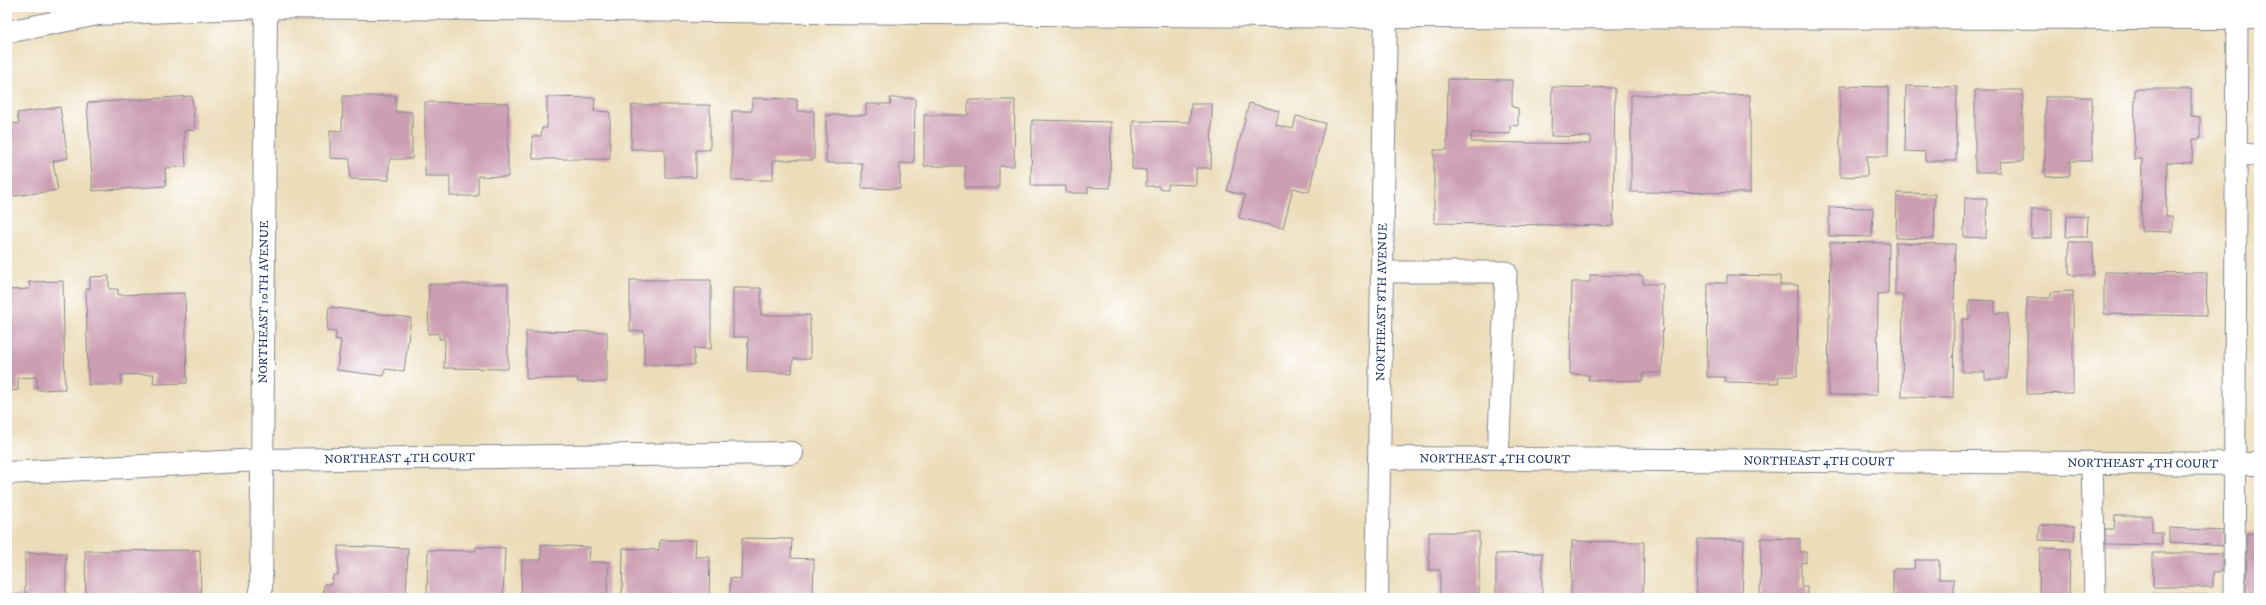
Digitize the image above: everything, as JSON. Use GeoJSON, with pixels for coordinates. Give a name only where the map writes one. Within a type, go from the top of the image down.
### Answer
{"type":"FeatureCollection","features":[{"type":"Feature","properties":{"kind":"street"},"geometry":{"type":"LineString","coordinates":[[7,32],[98,14],[266,7],[1386,12],[2236,12],[2259,18]]}},
{"type":"Feature","properties":{"kind":"street","name":"NORTHEAST 10TH AVENUE"},"geometry":{"type":"LineString","coordinates":[[261,598],[266,7]]}},
{"type":"Feature","properties":{"kind":"street","name":"NORTHEAST 8TH AVENUE"},"geometry":{"type":"LineString","coordinates":[[1377,598],[1386,12]]}},
{"type":"Feature","properties":{"kind":"street","name":"NORTHEAST 4TH COURT"},"geometry":{"type":"LineString","coordinates":[[7,473],[262,460],[792,453]]}},
{"type":"Feature","properties":{"kind":"street","name":"NORTHEAST 4TH COURT"},"geometry":{"type":"LineString","coordinates":[[1379,458],[2259,464]]}},
{"type":"Feature","properties":{"kind":"lane"},"geometry":{"type":"LineString","coordinates":[[2234,598],[2236,464],[2236,12]]}},
{"type":"Feature","properties":{"kind":"lane"},"geometry":{"type":"LineString","coordinates":[[2236,154],[2259,155]]}},
{"type":"Feature","properties":{"kind":"lane"},"geometry":{"type":"LineString","coordinates":[[1382,272],[1506,272],[1498,459]]}},
{"type":"Feature","properties":{"kind":"lane"},"geometry":{"type":"LineString","coordinates":[[2092,463],[2095,598]]}},
{"type":"Feature","properties":{"kind":"building"},"geometry":{"type":"Polygon","coordinates":[[[1448,79],[1512,80],[1512,107],[1518,108],[1518,126],[1510,125],[1510,134],[1472,133],[1471,142],[1591,144],[1591,137],[1551,136],[1552,87],[1615,88],[1613,226],[1434,223],[1434,150],[1447,150],[1448,79]]]}},
{"type":"Feature","properties":{"kind":"building"},"geometry":{"type":"Polygon","coordinates":[[[1840,86],[1888,87],[1888,156],[1867,156],[1867,176],[1840,177],[1840,86]]]}},
{"type":"Feature","properties":{"kind":"building"},"geometry":{"type":"Polygon","coordinates":[[[1906,86],[1957,87],[1956,161],[1925,161],[1925,152],[1905,151],[1906,86]]]}},
{"type":"Feature","properties":{"kind":"building"},"geometry":{"type":"Polygon","coordinates":[[[2135,89],[2191,89],[2191,116],[2200,117],[2200,139],[2193,139],[2192,163],[2167,162],[2166,216],[2172,216],[2172,232],[2141,231],[2142,159],[2134,159],[2135,89]]]}},
{"type":"Feature","properties":{"kind":"building"},"geometry":{"type":"Polygon","coordinates":[[[1975,90],[2023,90],[2023,161],[1999,162],[2000,172],[1975,172],[1975,90]]]}},
{"type":"Feature","properties":{"kind":"building"},"geometry":{"type":"Polygon","coordinates":[[[1631,95],[1750,95],[1750,193],[1631,192],[1631,95]]]}},
{"type":"Feature","properties":{"kind":"building"},"geometry":{"type":"Polygon","coordinates":[[[192,96],[195,130],[184,131],[186,167],[165,168],[166,186],[93,191],[87,103],[192,96]]]}},
{"type":"Feature","properties":{"kind":"building"},"geometry":{"type":"Polygon","coordinates":[[[343,96],[396,96],[395,112],[412,112],[412,159],[389,159],[389,180],[350,179],[350,159],[330,158],[330,130],[342,131],[343,96]]]}},
{"type":"Feature","properties":{"kind":"building"},"geometry":{"type":"Polygon","coordinates":[[[547,97],[595,98],[594,111],[610,112],[610,159],[533,159],[532,136],[541,136],[542,128],[547,128],[547,97]]]}},
{"type":"Feature","properties":{"kind":"building"},"geometry":{"type":"Polygon","coordinates":[[[2045,97],[2092,97],[2092,161],[2070,161],[2070,176],[2045,177],[2045,97]]]}},
{"type":"Feature","properties":{"kind":"building"},"geometry":{"type":"Polygon","coordinates":[[[752,98],[797,99],[797,111],[814,111],[814,160],[773,160],[773,180],[732,180],[732,111],[752,111],[752,98]]]}},
{"type":"Feature","properties":{"kind":"building"},"geometry":{"type":"Polygon","coordinates":[[[890,98],[915,98],[914,164],[900,163],[900,189],[862,188],[862,163],[826,163],[826,115],[866,115],[866,104],[891,104],[890,98]]]}},
{"type":"Feature","properties":{"kind":"building"},"geometry":{"type":"Polygon","coordinates":[[[968,100],[1015,100],[1014,166],[999,166],[999,188],[965,188],[965,166],[924,166],[924,115],[968,115],[968,100]]]}},
{"type":"Feature","properties":{"kind":"building"},"geometry":{"type":"Polygon","coordinates":[[[425,102],[508,103],[508,177],[478,176],[478,196],[450,196],[450,176],[425,176],[425,102]]]}},
{"type":"Feature","properties":{"kind":"building"},"geometry":{"type":"Polygon","coordinates":[[[1249,103],[1279,111],[1276,125],[1293,129],[1296,116],[1325,123],[1309,192],[1293,188],[1283,228],[1239,218],[1245,195],[1227,191],[1249,103]]]}},
{"type":"Feature","properties":{"kind":"building"},"geometry":{"type":"Polygon","coordinates":[[[1191,104],[1212,104],[1211,168],[1196,168],[1196,185],[1168,184],[1168,189],[1159,189],[1159,186],[1146,186],[1146,170],[1132,169],[1133,121],[1190,122],[1191,104]]]}},
{"type":"Feature","properties":{"kind":"building"},"geometry":{"type":"Polygon","coordinates":[[[632,105],[710,105],[710,150],[696,150],[696,177],[665,177],[665,149],[631,149],[632,105]]]}},
{"type":"Feature","properties":{"kind":"building"},"geometry":{"type":"Polygon","coordinates":[[[60,107],[68,158],[53,161],[58,190],[7,197],[7,125],[19,123],[17,113],[60,107]]]}},
{"type":"Feature","properties":{"kind":"building"},"geometry":{"type":"Polygon","coordinates":[[[1032,120],[1111,122],[1110,188],[1088,187],[1088,193],[1066,193],[1066,186],[1031,186],[1032,120]]]}},
{"type":"Feature","properties":{"kind":"building"},"geometry":{"type":"Polygon","coordinates":[[[1897,193],[1935,194],[1934,239],[1896,238],[1897,193]]]}},
{"type":"Feature","properties":{"kind":"building"},"geometry":{"type":"Polygon","coordinates":[[[1965,198],[1987,198],[1986,238],[1964,237],[1965,198]]]}},
{"type":"Feature","properties":{"kind":"building"},"geometry":{"type":"Polygon","coordinates":[[[1829,207],[1873,208],[1872,237],[1829,236],[1829,207]]]}},
{"type":"Feature","properties":{"kind":"building"},"geometry":{"type":"Polygon","coordinates":[[[2032,209],[2052,209],[2052,238],[2031,238],[2032,209]]]}},
{"type":"Feature","properties":{"kind":"building"},"geometry":{"type":"Polygon","coordinates":[[[2067,216],[2088,217],[2087,237],[2066,237],[2067,216]]]}},
{"type":"Feature","properties":{"kind":"building"},"geometry":{"type":"Polygon","coordinates":[[[1830,242],[1889,243],[1888,293],[1878,294],[1877,395],[1828,395],[1830,242]]]}},
{"type":"Feature","properties":{"kind":"building"},"geometry":{"type":"Polygon","coordinates":[[[2069,242],[2093,242],[2093,275],[2069,275],[2069,242]]]}},
{"type":"Feature","properties":{"kind":"building"},"geometry":{"type":"Polygon","coordinates":[[[1895,243],[1955,244],[1953,398],[1902,397],[1903,295],[1895,295],[1895,243]]]}},
{"type":"Feature","properties":{"kind":"building"},"geometry":{"type":"Polygon","coordinates":[[[2104,272],[2207,273],[2206,316],[2104,314],[2104,272]]]}},
{"type":"Feature","properties":{"kind":"building"},"geometry":{"type":"Polygon","coordinates":[[[1590,275],[1643,276],[1643,284],[1663,284],[1662,373],[1643,373],[1643,381],[1588,380],[1589,375],[1570,374],[1572,282],[1590,282],[1590,275]]]}},
{"type":"Feature","properties":{"kind":"building"},"geometry":{"type":"Polygon","coordinates":[[[1727,275],[1780,276],[1780,285],[1798,285],[1797,376],[1779,376],[1778,383],[1725,382],[1725,377],[1707,377],[1708,283],[1727,283],[1727,275]]]}},
{"type":"Feature","properties":{"kind":"building"},"geometry":{"type":"Polygon","coordinates":[[[109,276],[109,289],[118,289],[118,295],[185,293],[187,383],[153,384],[154,374],[121,375],[121,385],[88,385],[86,289],[90,289],[90,277],[109,276]]]}},
{"type":"Feature","properties":{"kind":"building"},"geometry":{"type":"Polygon","coordinates":[[[630,280],[711,280],[711,349],[694,348],[694,365],[644,365],[644,331],[630,331],[630,280]]]}},
{"type":"Feature","properties":{"kind":"building"},"geometry":{"type":"Polygon","coordinates":[[[63,281],[65,389],[37,390],[37,377],[18,378],[18,390],[7,391],[7,290],[30,289],[29,282],[63,281]]]}},
{"type":"Feature","properties":{"kind":"building"},"geometry":{"type":"Polygon","coordinates":[[[429,284],[508,284],[508,369],[444,368],[445,339],[439,339],[439,333],[428,334],[429,284]]]}},
{"type":"Feature","properties":{"kind":"building"},"geometry":{"type":"Polygon","coordinates":[[[733,288],[761,288],[761,315],[810,315],[810,359],[793,359],[792,373],[747,372],[748,337],[733,337],[733,288]]]}},
{"type":"Feature","properties":{"kind":"building"},"geometry":{"type":"Polygon","coordinates":[[[2073,291],[2073,393],[2027,394],[2027,298],[2051,298],[2051,292],[2073,291]]]}},
{"type":"Feature","properties":{"kind":"building"},"geometry":{"type":"Polygon","coordinates":[[[1969,300],[1995,301],[1995,313],[2008,313],[2007,379],[1985,379],[1985,372],[1962,372],[1962,319],[1969,319],[1969,300]]]}},
{"type":"Feature","properties":{"kind":"building"},"geometry":{"type":"Polygon","coordinates":[[[329,307],[411,318],[404,371],[385,369],[384,376],[337,370],[341,340],[335,339],[336,332],[327,331],[329,307]]]}},
{"type":"Feature","properties":{"kind":"building"},"geometry":{"type":"Polygon","coordinates":[[[526,331],[607,332],[607,382],[577,382],[578,378],[526,379],[526,331]]]}},
{"type":"Feature","properties":{"kind":"building"},"geometry":{"type":"Polygon","coordinates":[[[2115,516],[2152,516],[2152,532],[2162,532],[2162,545],[2105,544],[2105,529],[2114,529],[2115,516]]]}},
{"type":"Feature","properties":{"kind":"building"},"geometry":{"type":"Polygon","coordinates":[[[2040,525],[2075,527],[2074,541],[2039,540],[2040,525]]]}},
{"type":"Feature","properties":{"kind":"building"},"geometry":{"type":"Polygon","coordinates":[[[2169,528],[2223,531],[2223,546],[2169,542],[2169,528]]]}},
{"type":"Feature","properties":{"kind":"building"},"geometry":{"type":"Polygon","coordinates":[[[1429,532],[1479,532],[1479,598],[1440,598],[1440,570],[1429,570],[1429,532]]]}},
{"type":"Feature","properties":{"kind":"building"},"geometry":{"type":"Polygon","coordinates":[[[2247,533],[2259,534],[2259,598],[2246,598],[2247,533]]]}},
{"type":"Feature","properties":{"kind":"building"},"geometry":{"type":"Polygon","coordinates":[[[742,538],[792,539],[791,558],[814,559],[813,598],[730,598],[730,578],[741,579],[742,538]]]}},
{"type":"Feature","properties":{"kind":"building"},"geometry":{"type":"Polygon","coordinates":[[[1761,538],[1800,539],[1800,552],[1806,552],[1806,563],[1801,562],[1801,587],[1807,587],[1807,597],[1760,598],[1761,538]]]}},
{"type":"Feature","properties":{"kind":"building"},"geometry":{"type":"Polygon","coordinates":[[[1698,539],[1744,540],[1742,598],[1696,598],[1698,539]]]}},
{"type":"Feature","properties":{"kind":"building"},"geometry":{"type":"Polygon","coordinates":[[[660,540],[696,540],[695,557],[710,557],[709,598],[622,598],[623,548],[659,550],[660,540]]]}},
{"type":"Feature","properties":{"kind":"building"},"geometry":{"type":"Polygon","coordinates":[[[1572,541],[1644,542],[1643,596],[1663,596],[1663,598],[1571,598],[1572,541]]]}},
{"type":"Feature","properties":{"kind":"building"},"geometry":{"type":"Polygon","coordinates":[[[541,545],[590,547],[589,562],[609,562],[607,598],[521,598],[522,560],[541,560],[541,545]]]}},
{"type":"Feature","properties":{"kind":"building"},"geometry":{"type":"Polygon","coordinates":[[[338,546],[408,548],[406,598],[323,598],[324,584],[332,584],[333,575],[338,575],[338,546]]]}},
{"type":"Feature","properties":{"kind":"building"},"geometry":{"type":"Polygon","coordinates":[[[476,547],[505,548],[503,598],[427,597],[428,550],[475,551],[476,547]]]}},
{"type":"Feature","properties":{"kind":"building"},"geometry":{"type":"Polygon","coordinates":[[[2040,548],[2070,549],[2069,598],[2039,598],[2040,548]]]}},
{"type":"Feature","properties":{"kind":"building"},"geometry":{"type":"Polygon","coordinates":[[[200,550],[201,598],[86,598],[85,551],[200,550]]]}},
{"type":"Feature","properties":{"kind":"building"},"geometry":{"type":"Polygon","coordinates":[[[25,553],[66,553],[66,598],[7,598],[7,595],[25,595],[25,553]]]}},
{"type":"Feature","properties":{"kind":"building"},"geometry":{"type":"Polygon","coordinates":[[[1542,553],[1542,598],[1496,598],[1496,554],[1542,553]]]}},
{"type":"Feature","properties":{"kind":"building"},"geometry":{"type":"Polygon","coordinates":[[[2153,553],[2222,553],[2222,572],[2213,572],[2213,587],[2153,587],[2153,553]]]}},
{"type":"Feature","properties":{"kind":"building"},"geometry":{"type":"Polygon","coordinates":[[[1915,560],[1939,560],[1939,579],[1954,579],[1954,598],[1893,598],[1893,569],[1914,569],[1915,560]]]}},
{"type":"Feature","properties":{"kind":"building"},"geometry":{"type":"Polygon","coordinates":[[[2152,594],[2220,595],[2220,598],[2152,598],[2152,594]]]}}]}
